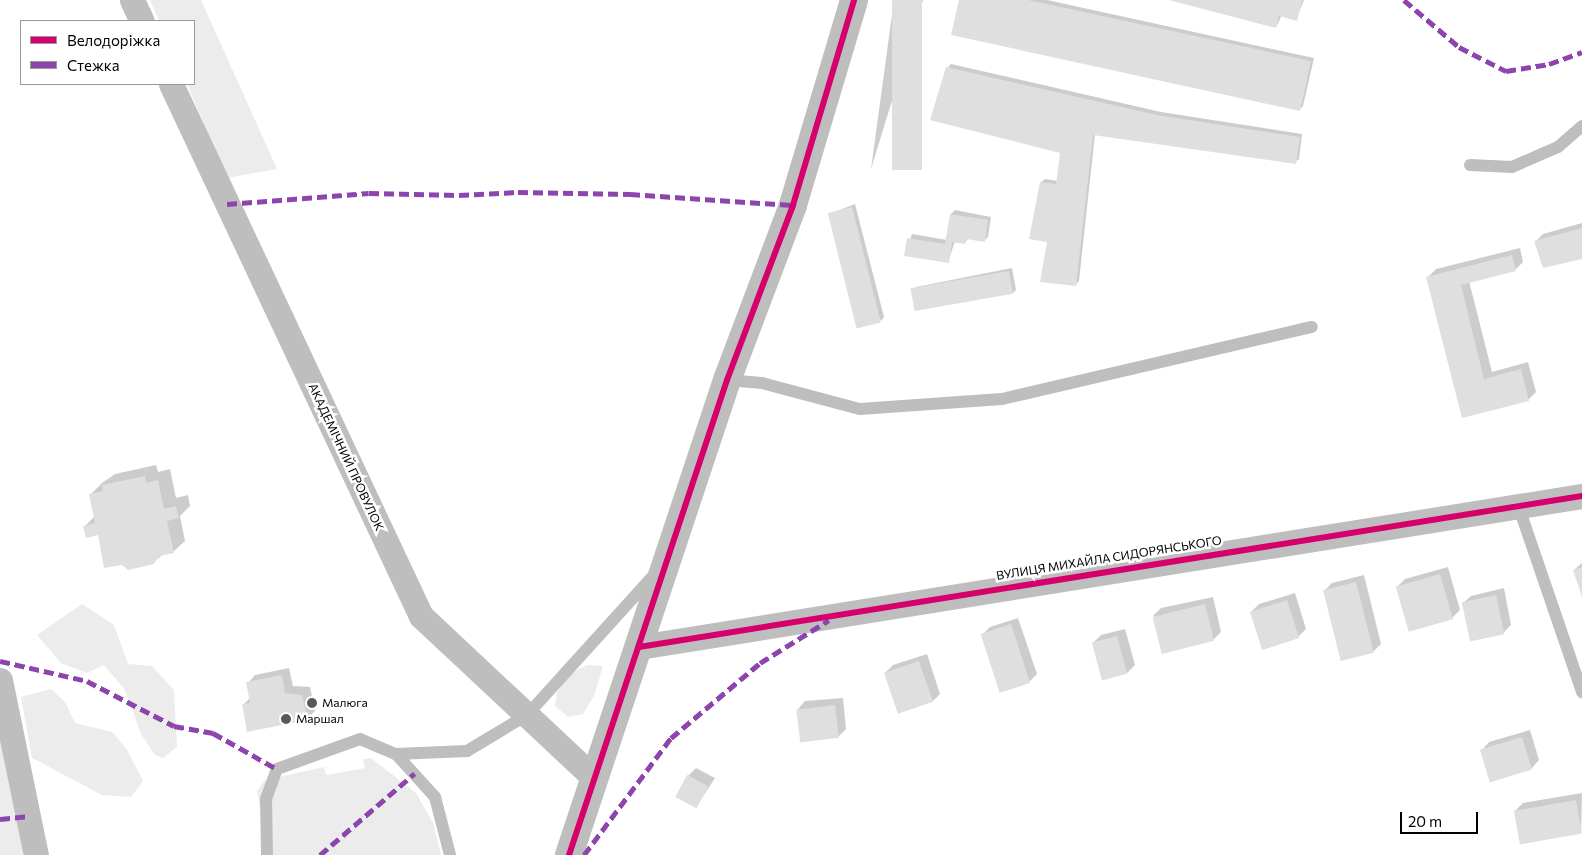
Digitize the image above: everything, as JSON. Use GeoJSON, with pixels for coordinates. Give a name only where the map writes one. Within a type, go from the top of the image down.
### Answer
{"type":"FeatureCollection","features":[{"type":"Feature","properties":{"kind":"street"},"geometry":{"type":"LineString","coordinates":[[132,0],[142,20]]}},
{"type":"Feature","properties":{"kind":"street"},"geometry":{"type":"LineString","coordinates":[[569,855],[727,380],[807,185],[854,0]]}},
{"type":"Feature","properties":{"kind":"street","name":"АКАДЕМІЧНИЙ ПРОВУЛОК"},"geometry":{"type":"LineString","coordinates":[[171,85],[421,616],[594,778]]}},
{"type":"Feature","properties":{"kind":"street","name":"ВУЛИЦЯ МИХАЙЛА СИДОРЯНСЬКОГО"},"geometry":{"type":"LineString","coordinates":[[639,646],[1582,496]]}},
{"type":"Feature","properties":{"kind":"street"},"geometry":{"type":"LineString","coordinates":[[0,680],[36,855]]}},
{"type":"Feature","properties":{"kind":"lane"},"geometry":{"type":"LineString","coordinates":[[1470,165],[1512,167],[1558,147],[1582,126]]}},
{"type":"Feature","properties":{"kind":"lane"},"geometry":{"type":"LineString","coordinates":[[727,380],[762,383],[860,409],[1002,399],[1312,327]]}},
{"type":"Feature","properties":{"kind":"lane"},"geometry":{"type":"LineString","coordinates":[[1518,505],[1582,692]]}},
{"type":"Feature","properties":{"kind":"lane"},"geometry":{"type":"LineString","coordinates":[[267,855],[266,799],[277,768],[360,739],[396,754],[467,751],[527,715],[668,560]]}},
{"type":"Feature","properties":{"kind":"lane"},"geometry":{"type":"LineString","coordinates":[[396,754],[435,797],[450,855]]}},
{"type":"Feature","properties":{"kind":"shaded area"},"geometry":{"type":"Polygon","coordinates":[[[150,0],[201,0],[277,169],[227,178],[187,85],[195,85],[195,20],[159,20],[150,0]]]}},
{"type":"Feature","properties":{"kind":"shaded area"},"geometry":{"type":"Polygon","coordinates":[[[82,604],[114,625],[128,664],[152,666],[174,690],[177,747],[163,758],[155,755],[141,734],[125,690],[104,665],[87,673],[61,663],[37,635],[82,604]]]}},
{"type":"Feature","properties":{"kind":"shaded area"},"geometry":{"type":"Polygon","coordinates":[[[587,665],[603,666],[594,696],[583,714],[568,717],[555,706],[557,692],[571,673],[587,665]]]}},
{"type":"Feature","properties":{"kind":"shaded area"},"geometry":{"type":"Polygon","coordinates":[[[51,689],[65,702],[75,723],[112,732],[126,748],[143,781],[131,797],[102,795],[32,758],[21,697],[51,689]]]}},
{"type":"Feature","properties":{"kind":"shaded area"},"geometry":{"type":"Polygon","coordinates":[[[0,727],[24,855],[0,855],[0,727]]]}},
{"type":"Feature","properties":{"kind":"shaded area"},"geometry":{"type":"Polygon","coordinates":[[[371,758],[416,793],[433,823],[441,855],[268,855],[257,791],[265,780],[324,767],[326,775],[365,768],[363,759],[371,758]]]}},
{"type":"Feature","properties":{"kind":"building"},"geometry":{"type":"Polygon","coordinates":[[[892,0],[922,0],[922,170],[892,170],[892,0]]]}},
{"type":"Feature","properties":{"kind":"building"},"geometry":{"type":"Polygon","coordinates":[[[959,0],[1028,0],[1311,61],[1300,111],[951,35],[959,0]]]}},
{"type":"Feature","properties":{"kind":"building"},"geometry":{"type":"Polygon","coordinates":[[[1169,0],[1302,0],[1297,21],[1279,16],[1276,28],[1169,0]]]}},
{"type":"Feature","properties":{"kind":"building"},"geometry":{"type":"Polygon","coordinates":[[[946,67],[1157,115],[1300,137],[1296,164],[1093,135],[1076,286],[1040,282],[1047,242],[1029,239],[1040,182],[1056,184],[1060,153],[930,120],[946,67]]]}},
{"type":"Feature","properties":{"kind":"building"},"geometry":{"type":"Polygon","coordinates":[[[852,207],[881,322],[857,329],[828,213],[852,207]]]}},
{"type":"Feature","properties":{"kind":"building"},"geometry":{"type":"Polygon","coordinates":[[[950,214],[988,220],[985,242],[966,239],[965,244],[952,242],[949,263],[904,256],[907,238],[945,244],[950,214]]]}},
{"type":"Feature","properties":{"kind":"building"},"geometry":{"type":"Polygon","coordinates":[[[1582,228],[1582,259],[1543,268],[1534,241],[1582,228]]]}},
{"type":"Feature","properties":{"kind":"building"},"geometry":{"type":"Polygon","coordinates":[[[1512,255],[1516,271],[1461,285],[1484,379],[1521,369],[1529,401],[1462,418],[1426,277],[1512,255]]]}},
{"type":"Feature","properties":{"kind":"building"},"geometry":{"type":"Polygon","coordinates":[[[1009,271],[1013,294],[915,311],[911,288],[1009,271]]]}},
{"type":"Feature","properties":{"kind":"building"},"geometry":{"type":"Polygon","coordinates":[[[145,476],[146,483],[158,480],[164,509],[176,506],[179,518],[167,521],[174,553],[159,556],[154,564],[128,570],[122,565],[104,568],[98,535],[86,538],[83,526],[95,523],[89,494],[103,491],[102,485],[145,476]]]}},
{"type":"Feature","properties":{"kind":"building"},"geometry":{"type":"Polygon","coordinates":[[[1582,567],[1582,597],[1573,570],[1582,567]]]}},
{"type":"Feature","properties":{"kind":"building"},"geometry":{"type":"Polygon","coordinates":[[[1440,574],[1453,619],[1409,632],[1396,587],[1440,574]]]}},
{"type":"Feature","properties":{"kind":"building"},"geometry":{"type":"Polygon","coordinates":[[[1356,582],[1374,653],[1341,661],[1323,590],[1356,582]]]}},
{"type":"Feature","properties":{"kind":"building"},"geometry":{"type":"Polygon","coordinates":[[[1496,595],[1504,634],[1470,641],[1462,602],[1496,595]]]}},
{"type":"Feature","properties":{"kind":"building"},"geometry":{"type":"Polygon","coordinates":[[[1287,600],[1299,638],[1262,650],[1250,612],[1287,600]]]}},
{"type":"Feature","properties":{"kind":"building"},"geometry":{"type":"Polygon","coordinates":[[[1205,604],[1214,641],[1162,654],[1153,617],[1205,604]]]}},
{"type":"Feature","properties":{"kind":"building"},"geometry":{"type":"Polygon","coordinates":[[[1011,624],[1030,683],[1000,693],[981,634],[1011,624]]]}},
{"type":"Feature","properties":{"kind":"building"},"geometry":{"type":"Polygon","coordinates":[[[1117,636],[1127,674],[1102,680],[1092,643],[1117,636]]]}},
{"type":"Feature","properties":{"kind":"building"},"geometry":{"type":"Polygon","coordinates":[[[919,661],[933,702],[898,714],[884,673],[919,661]]]}},
{"type":"Feature","properties":{"kind":"building"},"geometry":{"type":"Polygon","coordinates":[[[282,675],[285,693],[302,695],[308,720],[247,732],[242,704],[250,703],[246,682],[282,675]]]}},
{"type":"Feature","properties":{"kind":"building"},"geometry":{"type":"Polygon","coordinates":[[[835,705],[839,738],[800,743],[796,710],[835,705]]]}},
{"type":"Feature","properties":{"kind":"building"},"geometry":{"type":"Polygon","coordinates":[[[1522,737],[1532,770],[1490,782],[1480,750],[1522,737]]]}},
{"type":"Feature","properties":{"kind":"building"},"geometry":{"type":"Polygon","coordinates":[[[687,775],[708,786],[696,808],[675,797],[687,775]]]}},
{"type":"Feature","properties":{"kind":"building"},"geometry":{"type":"Polygon","coordinates":[[[1576,800],[1582,833],[1520,844],[1514,811],[1576,800]]]}},
{"type":"Feature","properties":{"kind":"marked path"},"geometry":{"type":"LineString","coordinates":[[1404,0],[1459,47],[1506,71],[1549,64],[1582,52]]}},
{"type":"Feature","properties":{"kind":"marked path"},"geometry":{"type":"LineString","coordinates":[[227,204],[369,193],[459,195],[518,192],[630,194],[793,205]]}},
{"type":"Feature","properties":{"kind":"marked path"},"geometry":{"type":"LineString","coordinates":[[584,855],[671,738],[760,663],[829,620]]}},
{"type":"Feature","properties":{"kind":"marked path"},"geometry":{"type":"LineString","coordinates":[[0,661],[87,681],[174,726],[213,733],[277,769]]}},
{"type":"Feature","properties":{"kind":"marked path"},"geometry":{"type":"LineString","coordinates":[[320,855],[415,773]]}},
{"type":"Feature","properties":{"kind":"marked path"},"geometry":{"type":"LineString","coordinates":[[0,819],[27,816]]}},
{"type":"Feature","properties":{"kind":"cycle path"},"geometry":{"type":"LineString","coordinates":[[569,855],[727,380],[793,205],[854,0]]}},
{"type":"Feature","properties":{"kind":"cycle path"},"geometry":{"type":"LineString","coordinates":[[639,647],[1582,496]]}},
{"type":"Feature","properties":{"kind":"place","name":"Малюга"},"geometry":{"type":"Point","coordinates":[312,703]}},
{"type":"Feature","properties":{"kind":"place","name":"Маршал"},"geometry":{"type":"Point","coordinates":[286,719]}}]}
